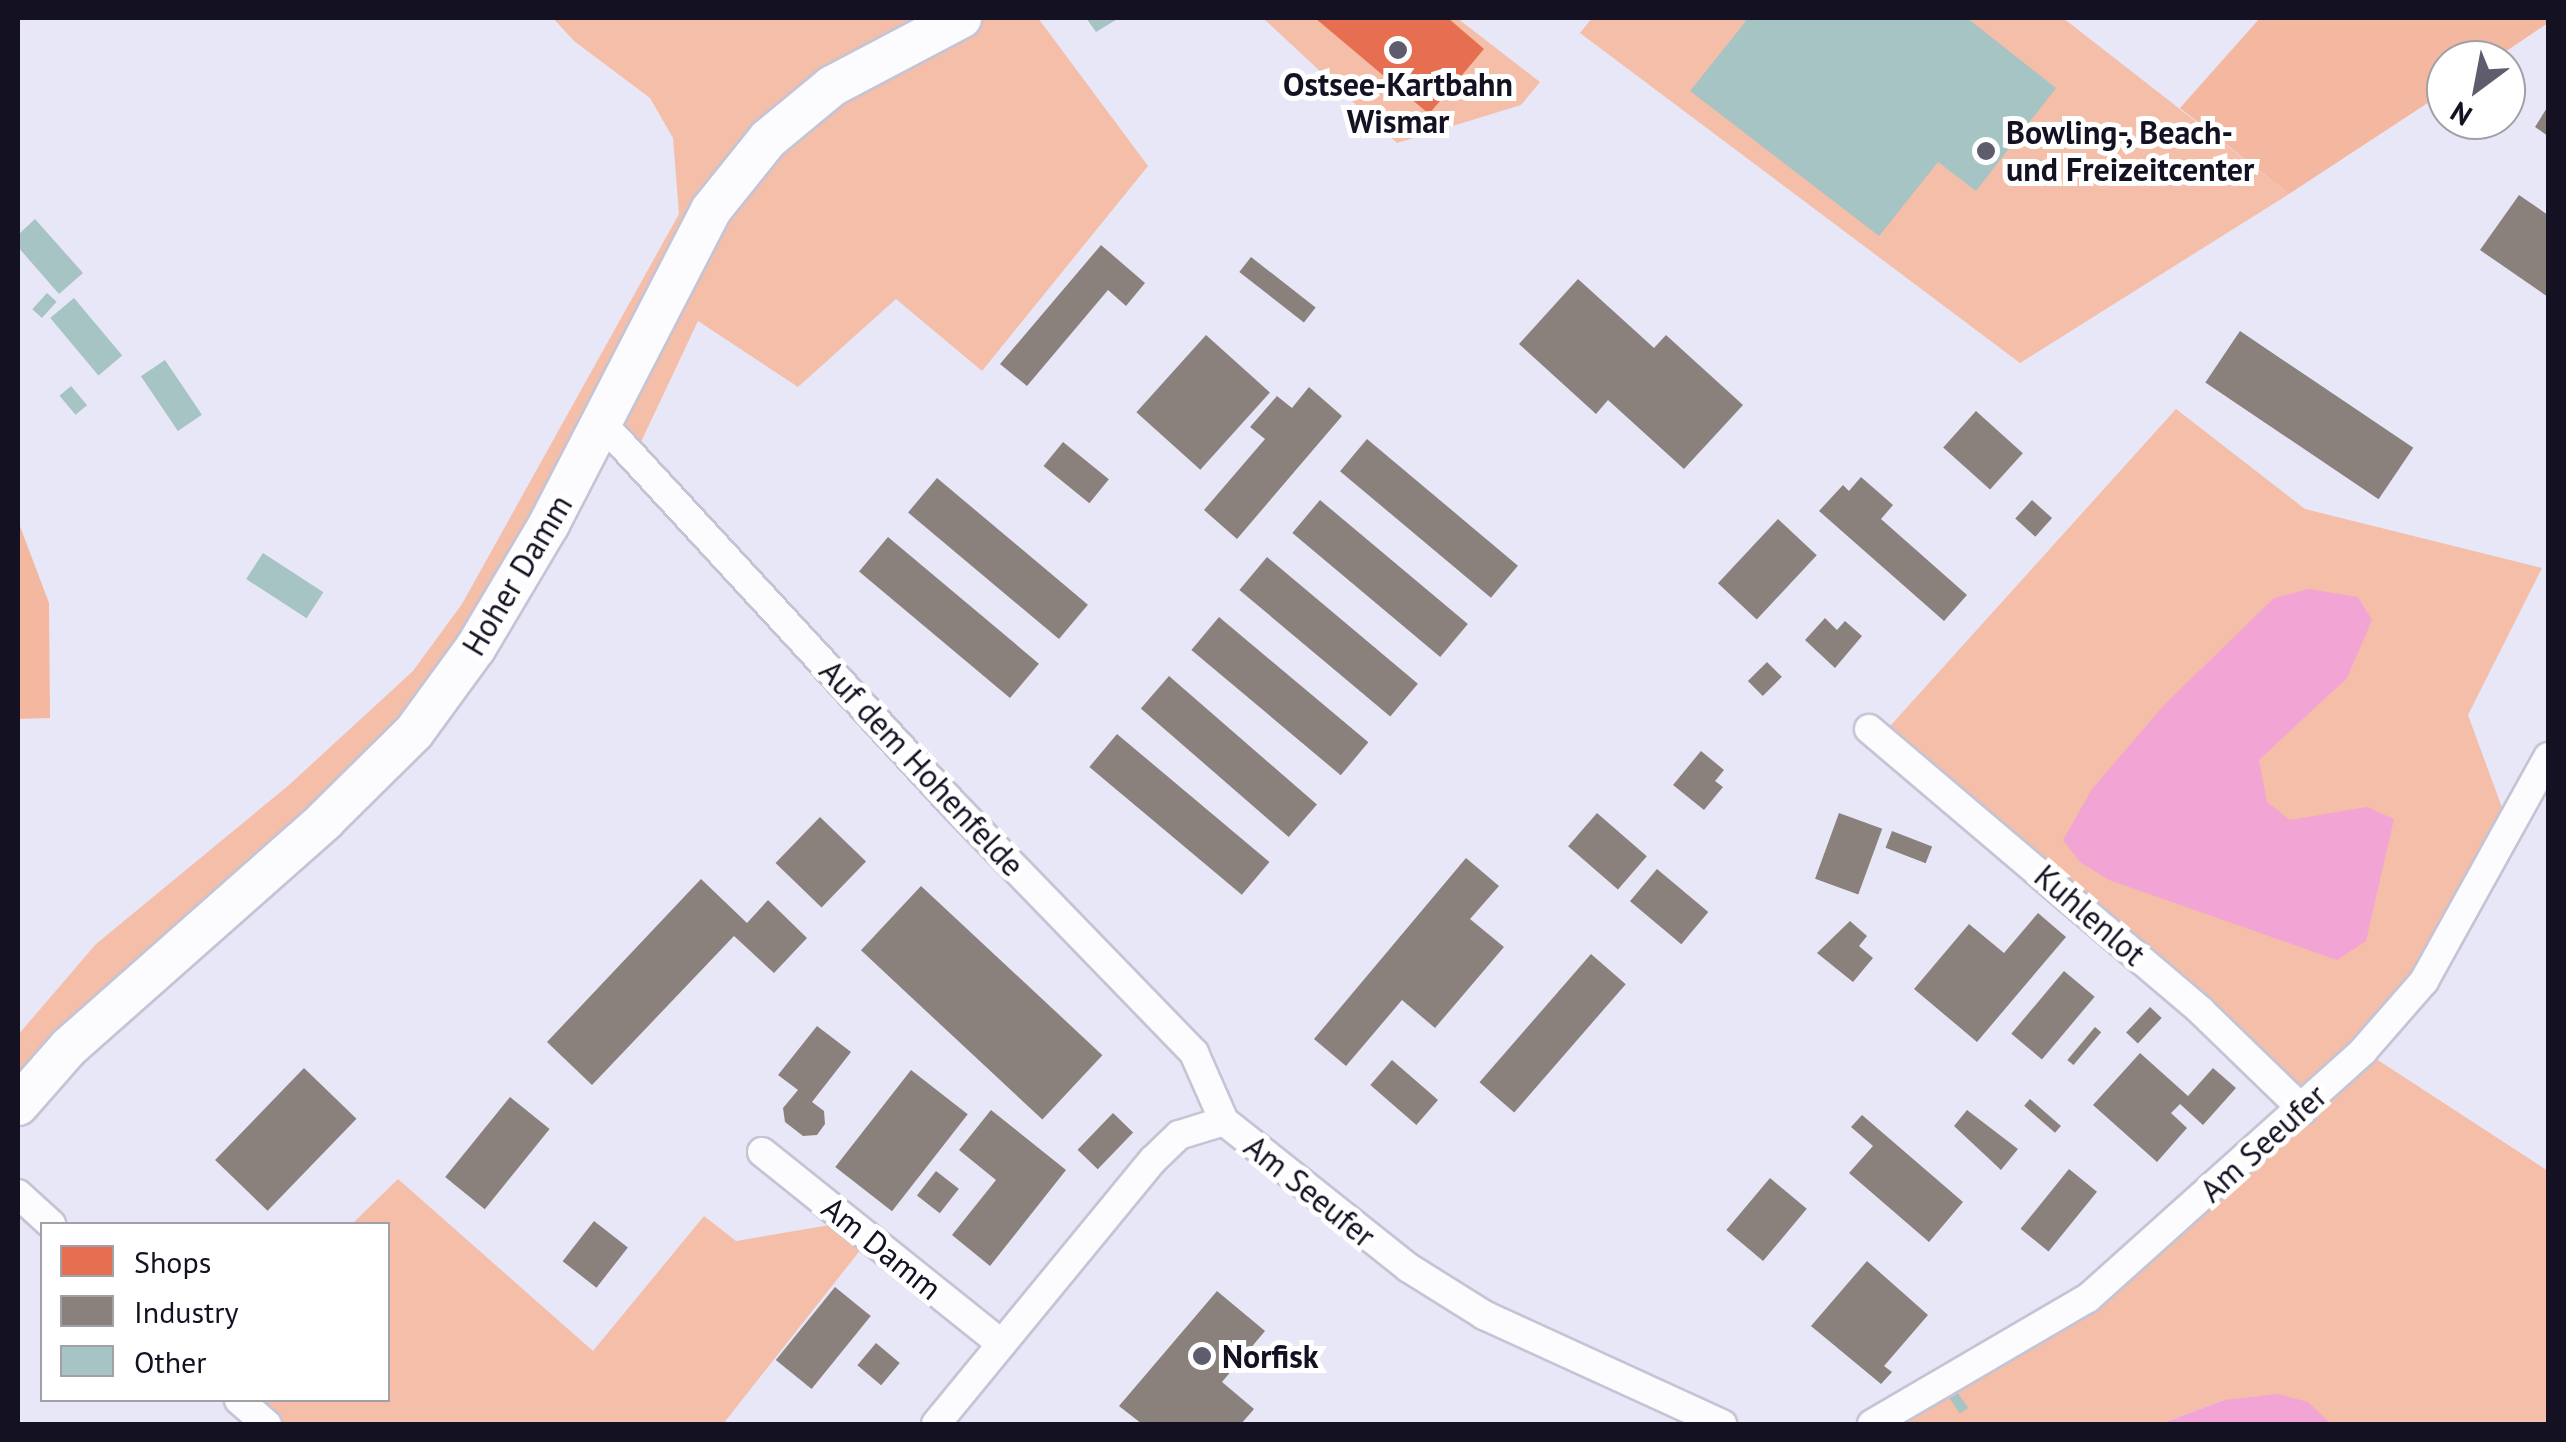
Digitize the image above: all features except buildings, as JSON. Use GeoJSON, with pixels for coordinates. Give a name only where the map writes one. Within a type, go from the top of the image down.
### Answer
{"type":"FeatureCollection","features":[{"type":"Feature","properties":{"kind":"main road","name":"Hoher Damm"},"geometry":{"type":"LineString","coordinates":[[18,1105],[69,1047],[324,821],[414,732],[476,647],[603,424],[712,210],[768,139],[832,86],[960,18]]}},
{"type":"Feature","properties":{"kind":"street","name":"Auf dem Hohenfelde"},"geometry":{"type":"LineString","coordinates":[[603,424],[952,803],[1194,1053],[1224,1121]]}},
{"type":"Feature","properties":{"kind":"street","name":"Kuhlenlot"},"geometry":{"type":"LineString","coordinates":[[1869,729],[2186,999],[2303,1110]]}},
{"type":"Feature","properties":{"kind":"street","name":"Am Seeufer"},"geometry":{"type":"LineString","coordinates":[[1872,1424],[2088,1298],[2303,1110],[2424,980],[2548,757]]}},
{"type":"Feature","properties":{"kind":"street","name":"Am Seeufer"},"geometry":{"type":"LineString","coordinates":[[936,1424],[1152,1160],[1179,1135],[1224,1121],[1409,1268],[1484,1316],[1722,1424]]}},
{"type":"Feature","properties":{"kind":"street","name":"Am Damm"},"geometry":{"type":"LineString","coordinates":[[762,1152],[1002,1344]]}},
{"type":"Feature","properties":{"kind":"street"},"geometry":{"type":"LineString","coordinates":[[18,1194],[48,1222]]}},
{"type":"Feature","properties":{"kind":"street"},"geometry":{"type":"LineString","coordinates":[[241,1402],[267,1424]]}},
{"type":"Feature","properties":{"kind":"shaded area"},"geometry":{"type":"Polygon","coordinates":[[[553,18],[1038,18],[1148,166],[982,371],[896,299],[798,387],[698,321],[632,461],[604,425],[476,647],[18,1105],[18,1035],[96,944],[289,785],[413,671],[462,604],[679,214],[673,138],[650,98],[574,41],[553,18]]]}},
{"type":"Feature","properties":{"kind":"shaded area","name":"Ostsee-Kartbahn Wismar"},"geometry":{"type":"Polygon","coordinates":[[[1263,18],[1457,18],[1540,82],[1521,105],[1397,143],[1263,18]]]}},
{"type":"Feature","properties":{"kind":"shaded area","name":"Bowling-, Beach- und Freizeitcenter"},"geometry":{"type":"Polygon","coordinates":[[[1592,18],[2063,18],[2289,194],[2020,363],[1580,33],[1592,18]]]}},
{"type":"Feature","properties":{"kind":"shaded area"},"geometry":{"type":"Polygon","coordinates":[[[2260,18],[2548,18],[2548,23],[2523,40],[2426,40],[2426,104],[2289,194],[2180,108],[2260,18]]]}},
{"type":"Feature","properties":{"kind":"shaded area"},"geometry":{"type":"Polygon","coordinates":[[[2176,409],[2305,509],[2542,568],[2468,715],[2511,832],[2364,1051],[2548,1171],[2548,1424],[2331,1424],[2224,1400],[2160,1424],[1883,1424],[2088,1298],[2303,1110],[1882,735],[2176,409]]]}},
{"type":"Feature","properties":{"kind":"shaded area"},"geometry":{"type":"Polygon","coordinates":[[[18,521],[49,603],[50,718],[18,719],[18,521]]]}},
{"type":"Feature","properties":{"kind":"shaded area"},"geometry":{"type":"Polygon","coordinates":[[[2309,589],[2358,597],[2372,620],[2347,678],[2259,760],[2267,802],[2290,820],[2367,807],[2394,819],[2366,941],[2337,960],[2109,880],[2080,862],[2063,840],[2092,789],[2164,705],[2274,598],[2309,589]]]}},
{"type":"Feature","properties":{"kind":"shaded area"},"geometry":{"type":"Polygon","coordinates":[[[398,1179],[593,1351],[704,1216],[736,1241],[848,1222],[869,1239],[723,1424],[267,1424],[241,1402],[390,1402],[390,1222],[354,1222],[398,1179]]]}},
{"type":"Feature","properties":{"kind":"shaded area"},"geometry":{"type":"Polygon","coordinates":[[[2278,1394],[2308,1402],[2331,1424],[2160,1424],[2224,1400],[2278,1394]]]}},
{"type":"Feature","properties":{"kind":"place","name":"Ostsee-Kartbahn Wismar"},"geometry":{"type":"Point","coordinates":[1398,50]}},
{"type":"Feature","properties":{"kind":"place","name":"Bowling-, Beach- und Freizeitcenter"},"geometry":{"type":"Point","coordinates":[1986,151]}},
{"type":"Feature","properties":{"kind":"place","name":"Norfisk"},"geometry":{"type":"Point","coordinates":[1202,1356]}}]}
